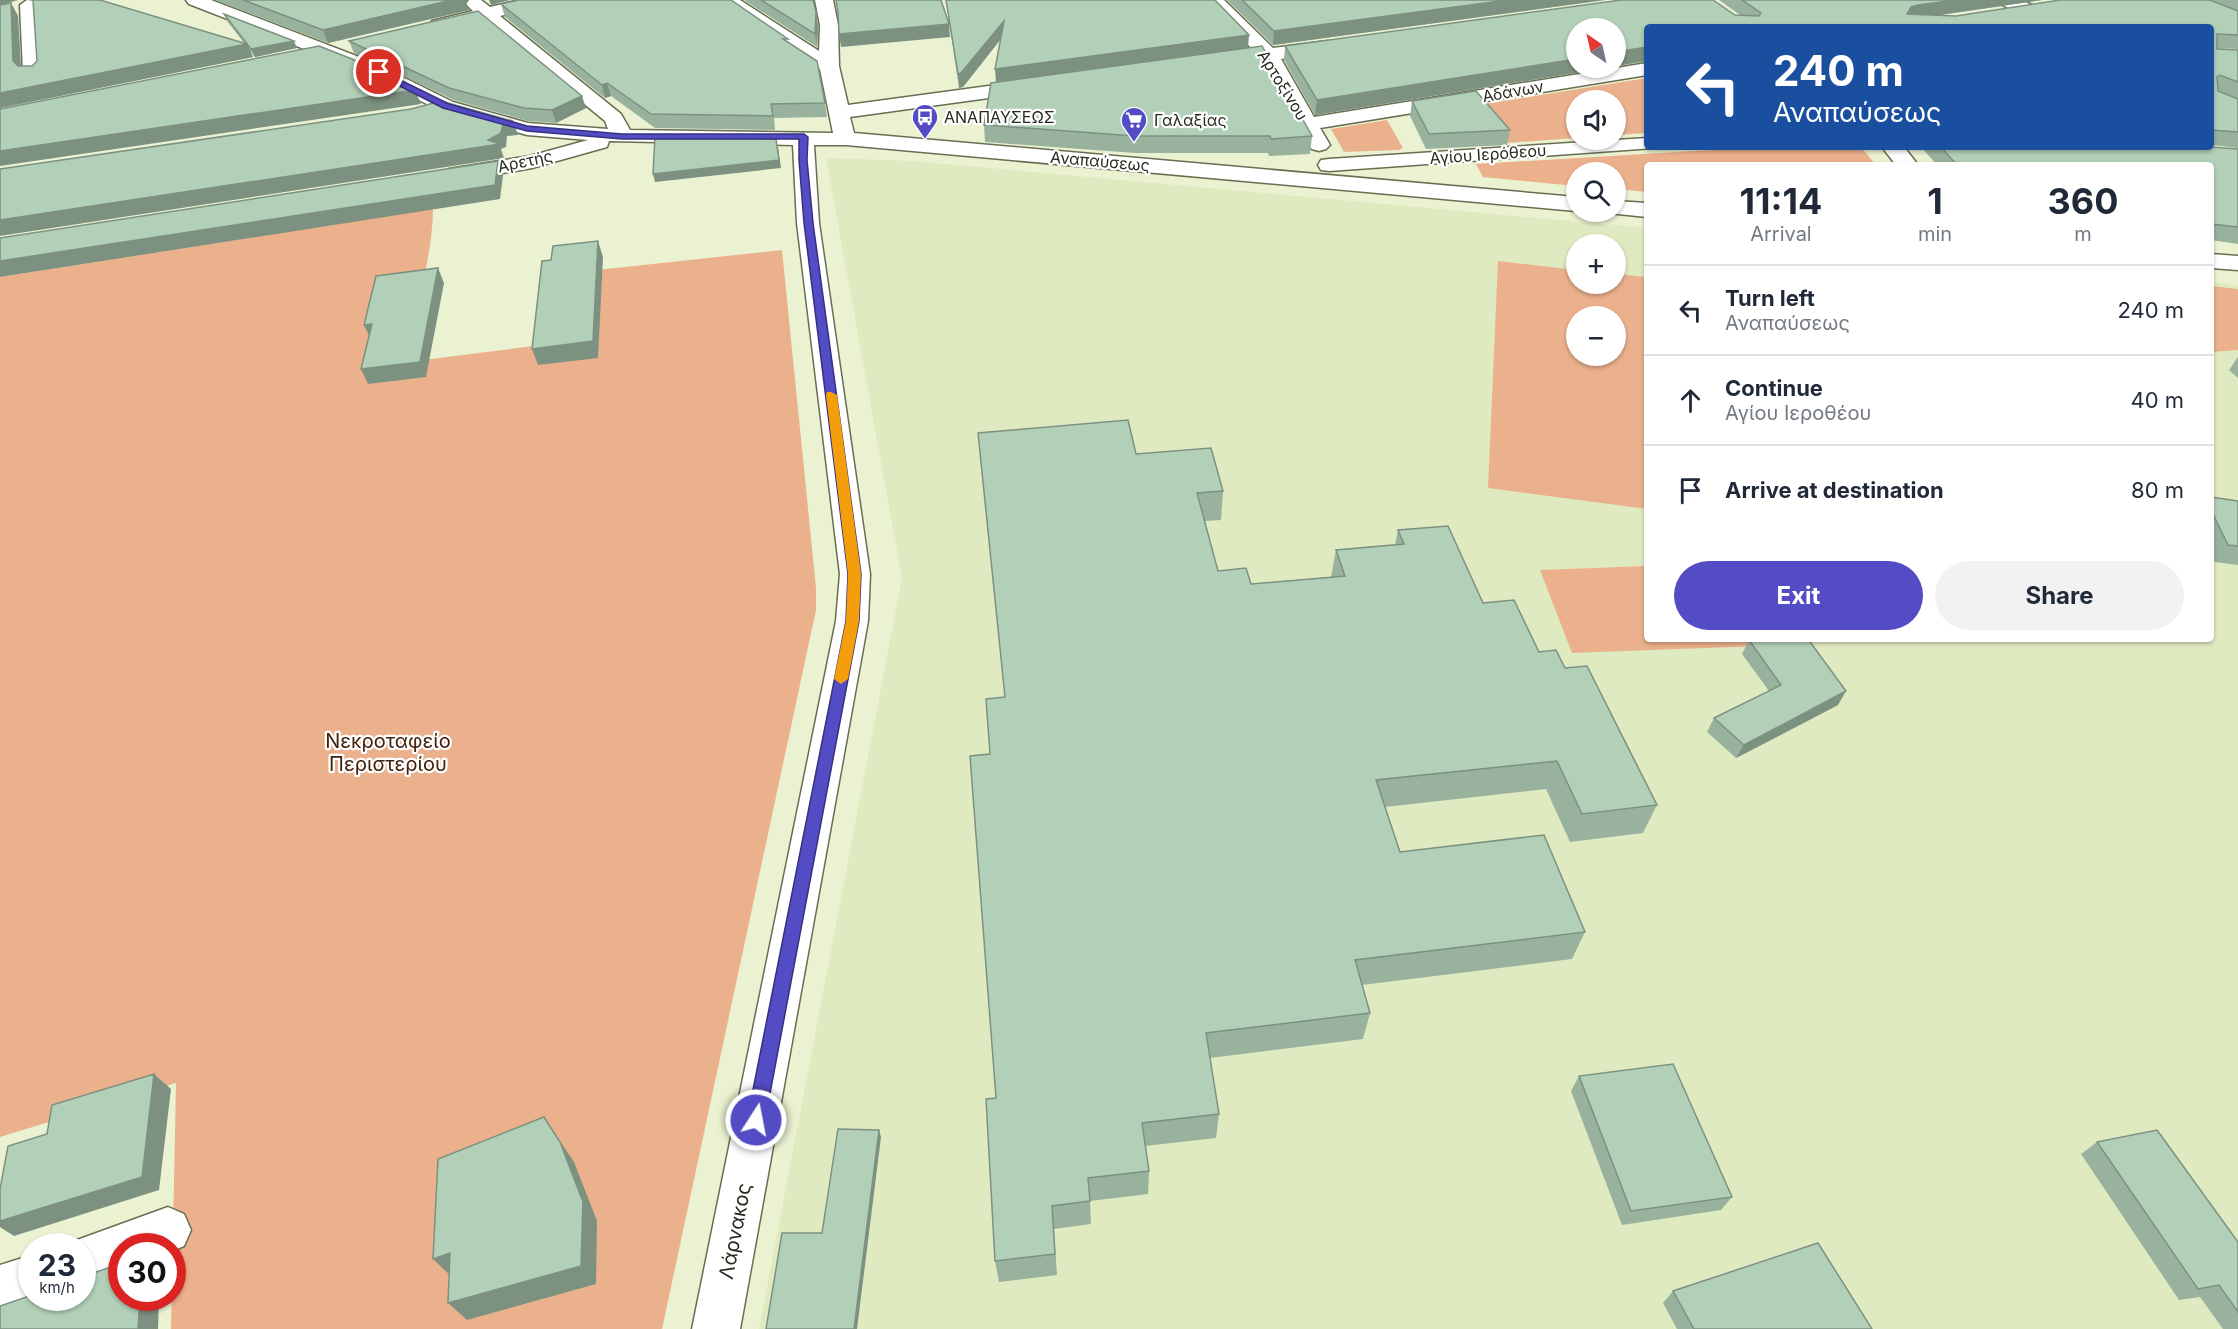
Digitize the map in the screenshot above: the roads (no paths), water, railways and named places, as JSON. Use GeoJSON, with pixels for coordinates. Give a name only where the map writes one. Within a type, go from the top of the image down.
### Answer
{"type":"FeatureCollection","features":[{"type":"Feature","properties":{"kind":"street"},"geometry":{"type":"LineString","coordinates":[[10,10],[51,0]]}},
{"type":"Feature","properties":{"kind":"street"},"geometry":{"type":"LineString","coordinates":[[195,0],[394,79],[446,106],[527,129],[622,136],[614,118],[471,0]]}},
{"type":"Feature","properties":{"kind":"street"},"geometry":{"type":"LineString","coordinates":[[417,30],[542,0]]}},
{"type":"Feature","properties":{"kind":"street"},"geometry":{"type":"LineString","coordinates":[[728,0],[829,66]]}},
{"type":"Feature","properties":{"kind":"street"},"geometry":{"type":"LineString","coordinates":[[824,0],[829,25],[829,66],[846,139]]}},
{"type":"Feature","properties":{"kind":"street","name":"Αρτοξίνου"},"geometry":{"type":"LineString","coordinates":[[1214,0],[1269,55],[1308,124],[1331,174]]}},
{"type":"Feature","properties":{"kind":"street"},"geometry":{"type":"LineString","coordinates":[[2006,0],[2058,24]]}},
{"type":"Feature","properties":{"kind":"street"},"geometry":{"type":"LineString","coordinates":[[217,8],[245,2]]}},
{"type":"Feature","properties":{"kind":"street"},"geometry":{"type":"LineString","coordinates":[[29,5],[33,73]]}},
{"type":"Feature","properties":{"kind":"street"},"geometry":{"type":"LineString","coordinates":[[1993,15],[2061,5]]}},
{"type":"Feature","properties":{"kind":"street"},"geometry":{"type":"LineString","coordinates":[[781,34],[829,25]]}},
{"type":"Feature","properties":{"kind":"street"},"geometry":{"type":"LineString","coordinates":[[291,58],[360,44]]}},
{"type":"Feature","properties":{"kind":"street"},"geometry":{"type":"LineString","coordinates":[[1199,64],[1350,44]]}},
{"type":"Feature","properties":{"kind":"street","name":"Αδάνων"},"geometry":{"type":"LineString","coordinates":[[1308,124],[1644,70]]}},
{"type":"Feature","properties":{"kind":"street"},"geometry":{"type":"LineString","coordinates":[[839,112],[1048,84]]}},
{"type":"Feature","properties":{"kind":"street"},"geometry":{"type":"LineString","coordinates":[[416,114],[446,106]]}},
{"type":"Feature","properties":{"kind":"street"},"geometry":{"type":"LineString","coordinates":[[1396,111],[1409,145]]}},
{"type":"Feature","properties":{"kind":"street","name":"Αναπαύσεως"},"geometry":{"type":"LineString","coordinates":[[622,136],[846,139],[1331,174],[1566,203]]}},
{"type":"Feature","properties":{"kind":"street","name":"Αρετής"},"geometry":{"type":"LineString","coordinates":[[437,177],[532,162],[622,136]]}},
{"type":"Feature","properties":{"kind":"street","name":"Λάρνακος"},"geometry":{"type":"LineString","coordinates":[[716,1329],[852,621],[855,574],[808,223],[803,160],[804,137]]}},
{"type":"Feature","properties":{"kind":"street","name":"Αγίου Ιερόθεου"},"geometry":{"type":"LineString","coordinates":[[1331,174],[1409,145],[1644,144]]}},
{"type":"Feature","properties":{"kind":"street"},"geometry":{"type":"LineString","coordinates":[[1895,150],[1905,162]]}},
{"type":"Feature","properties":{"kind":"street"},"geometry":{"type":"LineString","coordinates":[[1626,209],[1644,210]]}},
{"type":"Feature","properties":{"kind":"street"},"geometry":{"type":"LineString","coordinates":[[2214,261],[2238,264]]}},
{"type":"Feature","properties":{"kind":"street"},"geometry":{"type":"LineString","coordinates":[[96,1255],[168,1230]]}},
{"type":"Feature","properties":{"kind":"street"},"geometry":{"type":"LineString","coordinates":[[0,1289],[18,1283]]}},
{"type":"Feature","properties":{"kind":"place","name":"ΑΝΑΠΑΥΣΕΩΣ"},"geometry":{"type":"Point","coordinates":[925,140]}},
{"type":"Feature","properties":{"kind":"place","name":"Γαλαξίας"},"geometry":{"type":"Point","coordinates":[1134,143]}},
{"type":"Feature","properties":{"kind":"park label","name":"Νεκροταφείο Περιστερίου"},"geometry":{"type":"Point","coordinates":[388,752]}}]}
